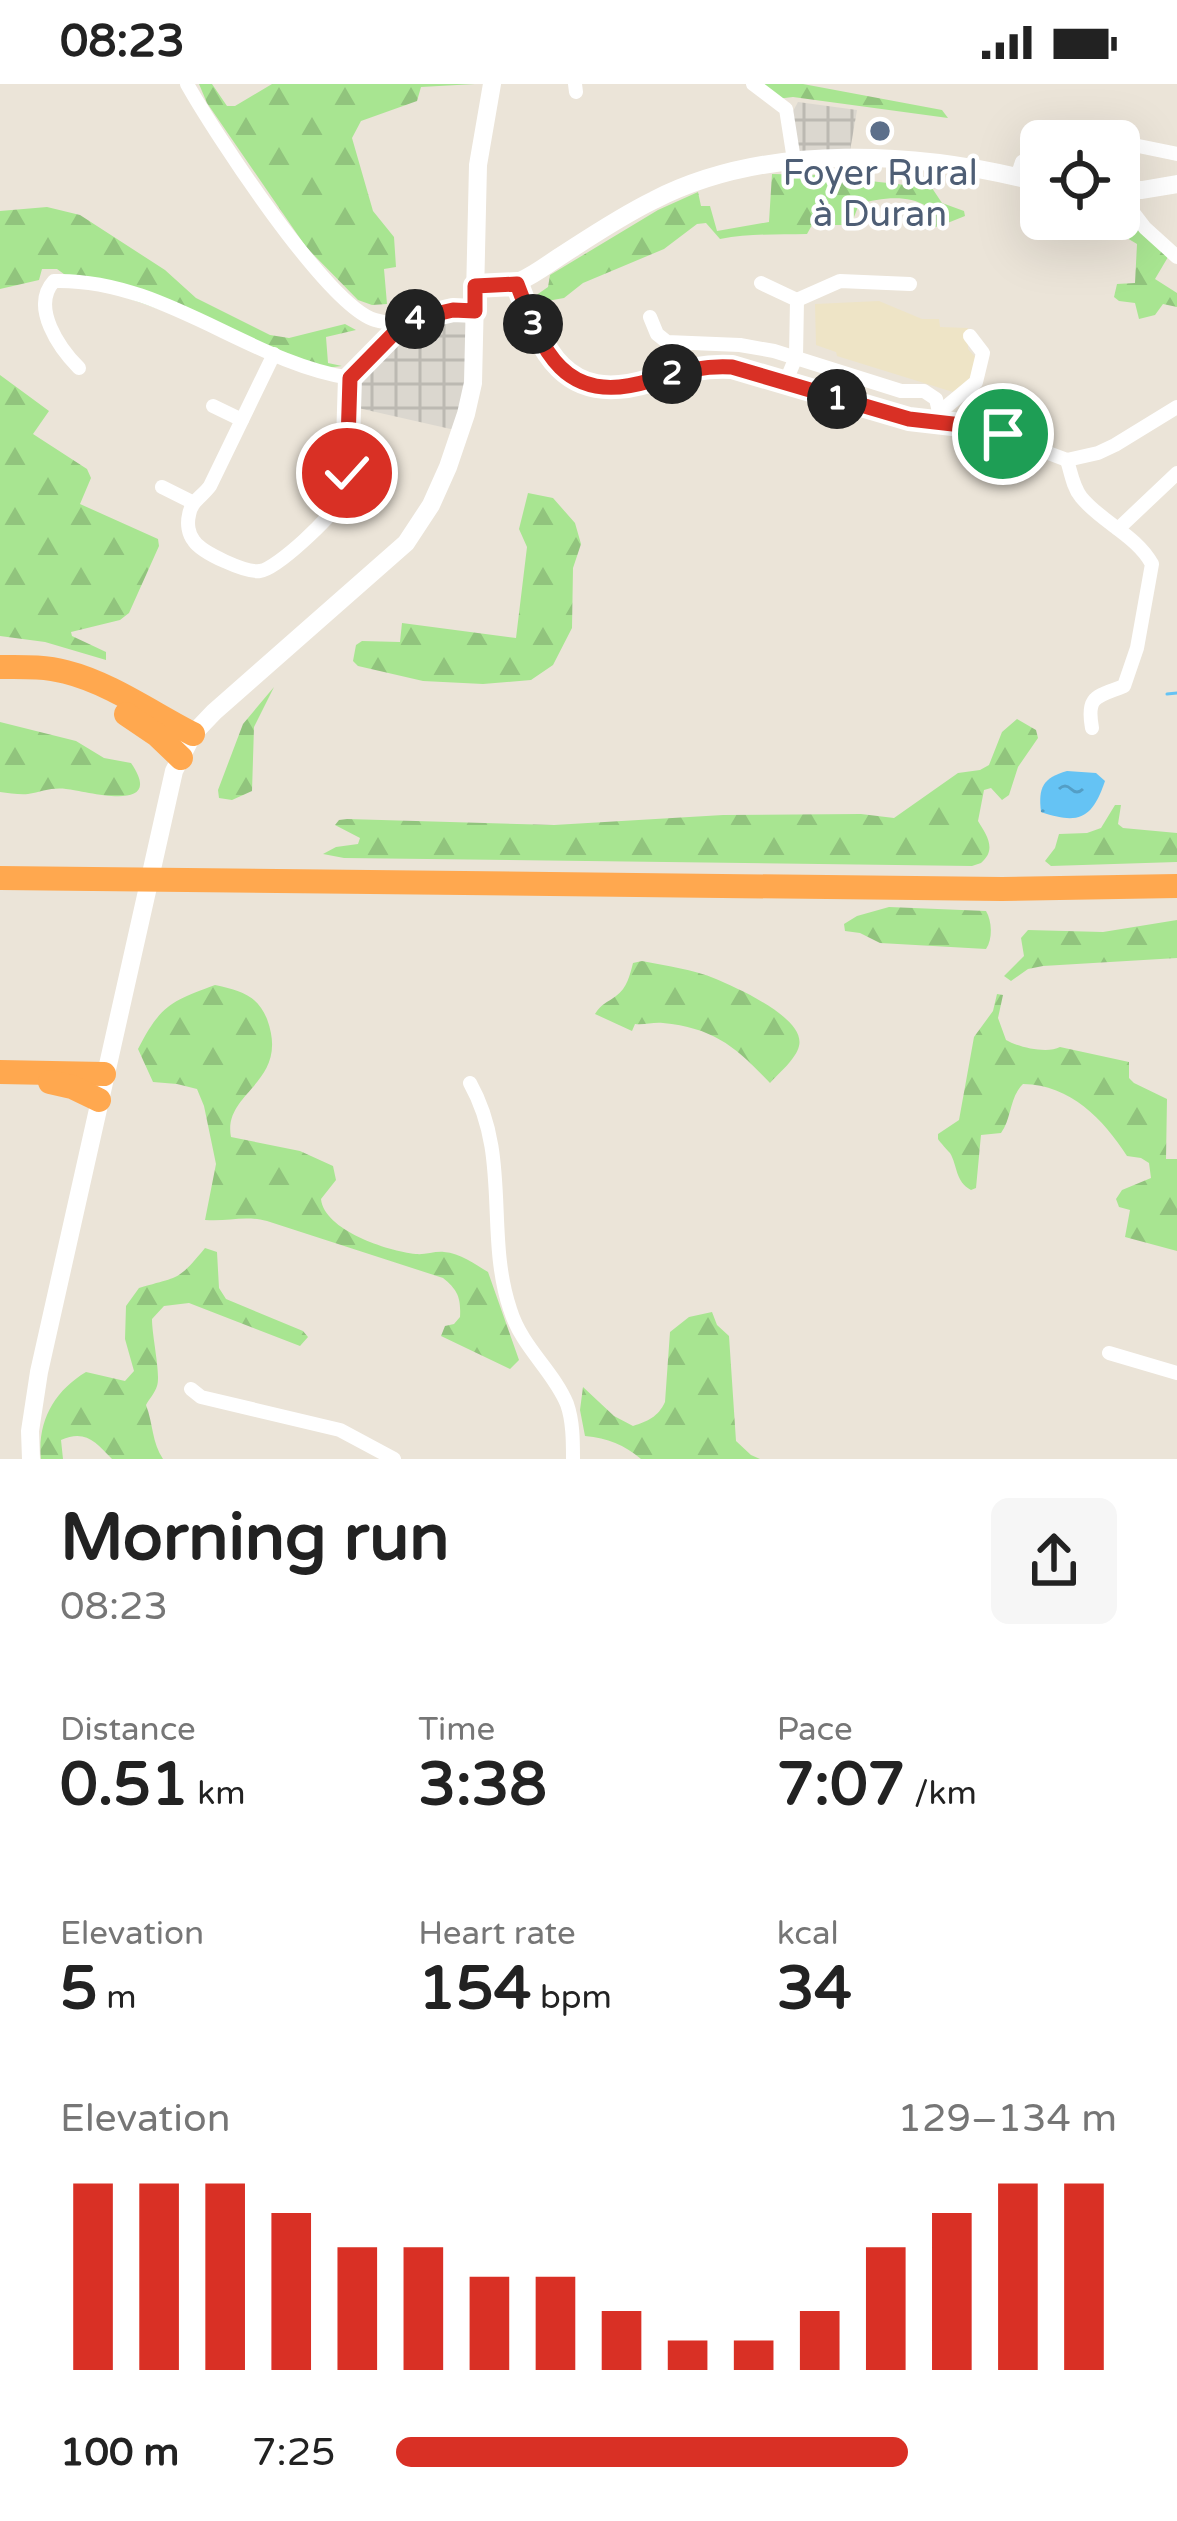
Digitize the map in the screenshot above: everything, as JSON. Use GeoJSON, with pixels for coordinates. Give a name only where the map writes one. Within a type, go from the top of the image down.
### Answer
{"type":"FeatureCollection","features":[{"type":"Feature","properties":{"kind":"highway"},"geometry":{"type":"LineString","coordinates":[[0,667],[66,672],[193,734]]}},
{"type":"Feature","properties":{"kind":"highway"},"geometry":{"type":"LineString","coordinates":[[0,678],[49,679],[87,690],[157,735],[181,758]]}},
{"type":"Feature","properties":{"kind":"highway"},"geometry":{"type":"LineString","coordinates":[[0,878],[1002,889],[1177,886]]}},
{"type":"Feature","properties":{"kind":"highway"},"geometry":{"type":"LineString","coordinates":[[0,1072],[101,1087]]}},
{"type":"Feature","properties":{"kind":"highway"},"geometry":{"type":"LineString","coordinates":[[0,1081],[101,1087]]}},
{"type":"Feature","properties":{"kind":"street"},"geometry":{"type":"LineString","coordinates":[[187,84],[227,149],[301,251],[352,308],[376,321],[475,311]]}},
{"type":"Feature","properties":{"kind":"street"},"geometry":{"type":"LineString","coordinates":[[31,1459],[39,1372],[174,772],[193,734],[220,706],[406,543],[448,467],[473,383],[478,165],[492,84]]}},
{"type":"Feature","properties":{"kind":"street"},"geometry":{"type":"LineString","coordinates":[[753,84],[786,109],[794,160]]}},
{"type":"Feature","properties":{"kind":"street"},"geometry":{"type":"LineString","coordinates":[[1140,146],[1177,154]]}},
{"type":"Feature","properties":{"kind":"street"},"geometry":{"type":"LineString","coordinates":[[475,286],[517,284],[622,218],[683,186],[736,169],[794,160],[890,160],[1020,178]]}},
{"type":"Feature","properties":{"kind":"street"},"geometry":{"type":"LineString","coordinates":[[1016,177],[1020,167]]}},
{"type":"Feature","properties":{"kind":"street"},"geometry":{"type":"LineString","coordinates":[[1140,190],[1177,184]]}},
{"type":"Feature","properties":{"kind":"street"},"geometry":{"type":"LineString","coordinates":[[1140,222],[1177,257]]}},
{"type":"Feature","properties":{"kind":"street"},"geometry":{"type":"LineString","coordinates":[[79,368],[63,351],[50,325],[46,297],[54,281],[128,292],[176,308],[320,374],[350,378]]}},
{"type":"Feature","properties":{"kind":"street"},"geometry":{"type":"LineString","coordinates":[[760,283],[797,300],[840,281],[910,284]]}},
{"type":"Feature","properties":{"kind":"street"},"geometry":{"type":"LineString","coordinates":[[517,284],[547,353],[558,368],[589,385],[631,386],[686,368],[732,367],[890,414],[942,417],[1067,460],[1115,445],[1177,407]]}},
{"type":"Feature","properties":{"kind":"street"},"geometry":{"type":"LineString","coordinates":[[786,381],[796,357],[797,300]]}},
{"type":"Feature","properties":{"kind":"street"},"geometry":{"type":"LineString","coordinates":[[650,317],[657,334],[667,342],[740,345],[796,357],[901,391],[924,391],[936,399],[942,417]]}},
{"type":"Feature","properties":{"kind":"street"},"geometry":{"type":"LineString","coordinates":[[274,354],[210,486],[193,502],[188,526],[195,544],[255,572],[272,568],[333,512],[344,494],[350,378],[406,321]]}},
{"type":"Feature","properties":{"kind":"street"},"geometry":{"type":"LineString","coordinates":[[942,417],[979,377],[983,353],[970,336]]}},
{"type":"Feature","properties":{"kind":"street"},"geometry":{"type":"LineString","coordinates":[[213,406],[242,420]]}},
{"type":"Feature","properties":{"kind":"street"},"geometry":{"type":"LineString","coordinates":[[1067,460],[1078,494],[1151,560],[1137,648],[1124,686],[1091,703],[1092,728]]}},
{"type":"Feature","properties":{"kind":"street"},"geometry":{"type":"LineString","coordinates":[[1118,529],[1177,472]]}},
{"type":"Feature","properties":{"kind":"street"},"geometry":{"type":"LineString","coordinates":[[162,487],[193,502]]}},
{"type":"Feature","properties":{"kind":"street"},"geometry":{"type":"LineString","coordinates":[[470,1083],[493,1145],[505,1293],[526,1346],[566,1404],[573,1459]]}},
{"type":"Feature","properties":{"kind":"street"},"geometry":{"type":"LineString","coordinates":[[1109,1353],[1177,1372]]}},
{"type":"Feature","properties":{"kind":"street"},"geometry":{"type":"LineString","coordinates":[[191,1389],[202,1397],[340,1430],[394,1459]]}},
{"type":"Feature","properties":{"kind":"shaded area"},"geometry":{"type":"Polygon","coordinates":[[[798,102],[857,110],[850,151],[799,151],[792,113],[798,102]]]}},
{"type":"Feature","properties":{"kind":"shaded area"},"geometry":{"type":"Polygon","coordinates":[[[879,301],[922,319],[939,319],[940,327],[968,328],[968,349],[977,359],[964,385],[953,392],[816,345],[815,304],[879,301]]]}},
{"type":"Feature","properties":{"kind":"shaded area"},"geometry":{"type":"Polygon","coordinates":[[[453,318],[468,328],[469,373],[455,430],[358,408],[361,381],[374,362],[413,326],[453,318]]]}},
{"type":"Feature","properties":{"kind":"green space"},"geometry":{"type":"Polygon","coordinates":[[[199,84],[212,84],[227,106],[235,106],[272,84],[475,84],[421,87],[417,101],[361,121],[352,138],[373,211],[394,237],[396,267],[384,269],[387,304],[358,300],[306,247],[207,103],[199,84]]]}},
{"type":"Feature","properties":{"kind":"green space"},"geometry":{"type":"Polygon","coordinates":[[[746,84],[803,84],[942,110],[948,118],[793,97],[768,100],[746,84]]]}},
{"type":"Feature","properties":{"kind":"green space"},"geometry":{"type":"Polygon","coordinates":[[[772,174],[932,188],[942,203],[964,211],[965,216],[919,230],[926,206],[893,198],[859,204],[851,225],[812,225],[807,234],[720,239],[706,223],[697,224],[664,249],[583,283],[564,298],[536,303],[535,296],[548,287],[550,275],[658,210],[698,192],[701,206],[710,206],[717,231],[769,222],[772,174]]]}},
{"type":"Feature","properties":{"kind":"green space"},"geometry":{"type":"Polygon","coordinates":[[[47,207],[80,215],[165,270],[196,298],[270,335],[289,338],[345,324],[356,330],[326,337],[328,363],[342,366],[325,368],[68,277],[57,269],[42,269],[39,280],[0,289],[0,211],[47,207]]]}},
{"type":"Feature","properties":{"kind":"green space"},"geometry":{"type":"Polygon","coordinates":[[[1140,224],[1168,257],[1155,279],[1177,293],[1177,307],[1163,304],[1155,315],[1139,319],[1135,303],[1114,297],[1117,284],[1135,283],[1137,244],[1130,240],[1140,240],[1140,224]]]}},
{"type":"Feature","properties":{"kind":"green space"},"geometry":{"type":"Polygon","coordinates":[[[0,375],[49,411],[33,434],[87,469],[91,478],[80,504],[158,539],[129,613],[120,620],[71,632],[106,652],[106,660],[45,642],[0,636],[0,375]]]}},
{"type":"Feature","properties":{"kind":"green space"},"geometry":{"type":"Polygon","coordinates":[[[528,493],[553,498],[575,523],[581,544],[573,568],[572,628],[553,665],[531,680],[483,684],[423,681],[353,661],[356,645],[362,641],[400,642],[402,623],[516,638],[527,547],[519,529],[528,493]]]}},
{"type":"Feature","properties":{"kind":"green space"},"geometry":{"type":"Polygon","coordinates":[[[274,687],[254,727],[252,791],[232,800],[219,798],[243,724],[274,687]]]}},
{"type":"Feature","properties":{"kind":"green space"},"geometry":{"type":"Polygon","coordinates":[[[1017,719],[1036,730],[1038,738],[1018,767],[1009,795],[1002,800],[991,788],[984,790],[978,821],[989,848],[986,858],[972,866],[344,858],[323,854],[358,844],[360,838],[335,825],[347,819],[554,825],[723,815],[894,818],[958,773],[989,765],[1002,732],[1017,719]]]}},
{"type":"Feature","properties":{"kind":"green space"},"geometry":{"type":"Polygon","coordinates":[[[0,722],[76,741],[104,758],[131,763],[139,789],[119,796],[61,789],[0,792],[0,722]]]}},
{"type":"Feature","properties":{"kind":"green space"},"geometry":{"type":"Polygon","coordinates":[[[1115,805],[1121,805],[1118,824],[1123,828],[1177,833],[1177,862],[1051,866],[1045,861],[1059,834],[1101,828],[1115,805]]]}},
{"type":"Feature","properties":{"kind":"green space"},"geometry":{"type":"Polygon","coordinates":[[[889,907],[986,911],[991,930],[988,945],[986,949],[880,943],[845,931],[844,924],[857,916],[889,907]]]}},
{"type":"Feature","properties":{"kind":"green space"},"geometry":{"type":"Polygon","coordinates":[[[1177,920],[1177,958],[1043,966],[1028,969],[1011,981],[1004,976],[1024,956],[1021,938],[1028,930],[1103,932],[1177,920]]]}},
{"type":"Feature","properties":{"kind":"green space"},"geometry":{"type":"Polygon","coordinates":[[[633,963],[707,976],[768,1005],[798,1035],[794,1056],[770,1083],[735,1050],[696,1029],[659,1023],[635,1024],[632,1031],[595,1014],[623,989],[633,963]]]}},
{"type":"Feature","properties":{"kind":"green space"},"geometry":{"type":"Polygon","coordinates":[[[215,985],[239,991],[258,1004],[272,1041],[264,1073],[236,1108],[231,1137],[300,1151],[333,1166],[336,1180],[321,1199],[325,1210],[359,1237],[404,1252],[450,1253],[488,1272],[519,1360],[510,1369],[441,1336],[445,1326],[460,1317],[458,1295],[443,1278],[267,1221],[205,1220],[216,1164],[204,1106],[197,1089],[153,1082],[138,1049],[168,1007],[215,985]]]}},
{"type":"Feature","properties":{"kind":"green space"},"geometry":{"type":"Polygon","coordinates":[[[997,994],[1003,995],[998,1018],[1006,1040],[1033,1049],[1060,1047],[1129,1062],[1129,1078],[1134,1083],[1167,1099],[1166,1159],[1177,1159],[1177,1251],[1125,1237],[1130,1210],[1119,1207],[1116,1199],[1122,1190],[1151,1178],[1149,1163],[1127,1156],[1096,1117],[1056,1090],[1023,1084],[1001,1133],[981,1135],[976,1188],[971,1190],[962,1182],[938,1134],[959,1120],[974,1037],[993,1011],[997,994]]]}},
{"type":"Feature","properties":{"kind":"green space"},"geometry":{"type":"Polygon","coordinates":[[[205,1248],[217,1252],[219,1288],[226,1299],[308,1337],[300,1346],[189,1303],[164,1306],[152,1319],[158,1380],[146,1405],[163,1459],[112,1459],[95,1443],[77,1436],[61,1440],[63,1459],[41,1459],[45,1420],[65,1388],[86,1372],[125,1381],[134,1371],[125,1339],[126,1306],[139,1288],[176,1276],[205,1248]]]}},
{"type":"Feature","properties":{"kind":"green space"},"geometry":{"type":"Polygon","coordinates":[[[712,1312],[729,1336],[736,1441],[760,1459],[641,1459],[615,1443],[585,1436],[580,1410],[583,1387],[614,1416],[633,1426],[648,1420],[665,1402],[670,1332],[689,1317],[712,1312]]]}},
{"type":"Feature","properties":{"kind":"water"},"geometry":{"type":"Polygon","coordinates":[[[1067,771],[1096,773],[1105,781],[1095,804],[1075,818],[1041,812],[1044,785],[1067,771]]]}},
{"type":"Feature","properties":{"kind":"waterway"},"geometry":{"type":"LineString","coordinates":[[1167,694],[1177,693]]}},
{"type":"Feature","properties":{"kind":"place","name":"Foyer Rural à Duran"},"geometry":{"type":"Point","coordinates":[880,131]}},
{"type":"Feature","properties":{"kind":"route"},"geometry":{"type":"LineString","coordinates":[[347,473],[350,378],[406,321],[453,310],[475,311],[475,286],[517,284],[547,353],[558,368],[589,385],[631,386],[686,368],[732,367],[909,419],[1003,434]]}}]}
